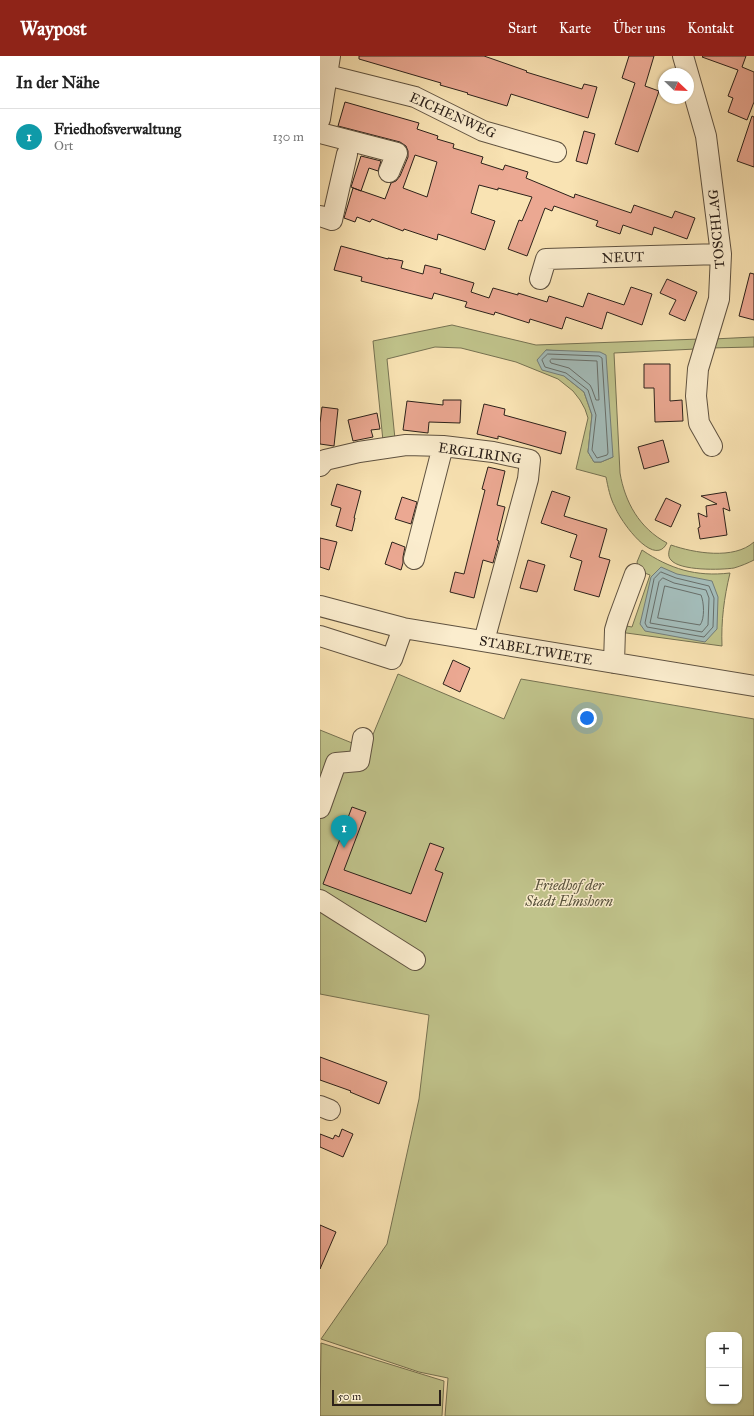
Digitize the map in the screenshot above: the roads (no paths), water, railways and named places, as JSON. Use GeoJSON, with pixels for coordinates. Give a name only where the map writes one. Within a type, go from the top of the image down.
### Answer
{"type":"FeatureCollection","features":[{"type":"Feature","properties":{"kind":"street","name":"TOSCHLAG"},"geometry":{"type":"LineString","coordinates":[[683,56],[706,136],[721,254],[719,299],[698,369],[696,396],[699,423],[712,446]]}},
{"type":"Feature","properties":{"kind":"street"},"geometry":{"type":"LineString","coordinates":[[320,119],[328,65]]}},
{"type":"Feature","properties":{"kind":"street","name":"EICHENWEG"},"geometry":{"type":"LineString","coordinates":[[328,65],[415,96],[483,131],[556,152]]}},
{"type":"Feature","properties":{"kind":"street"},"geometry":{"type":"LineString","coordinates":[[320,133],[397,153],[389,172]]}},
{"type":"Feature","properties":{"kind":"street"},"geometry":{"type":"LineString","coordinates":[[320,216],[332,220],[347,154]]}},
{"type":"Feature","properties":{"kind":"street","name":"NEUT"},"geometry":{"type":"LineString","coordinates":[[540,279],[546,260],[721,254]]}},
{"type":"Feature","properties":{"kind":"street","name":"ERGLIRING"},"geometry":{"type":"LineString","coordinates":[[320,466],[325,460],[359,452],[406,445],[443,446],[493,452],[530,460],[528,479],[484,641]]}},
{"type":"Feature","properties":{"kind":"street"},"geometry":{"type":"LineString","coordinates":[[414,559],[443,446]]}},
{"type":"Feature","properties":{"kind":"street"},"geometry":{"type":"LineString","coordinates":[[614,663],[616,625],[635,574]]}},
{"type":"Feature","properties":{"kind":"street","name":"STABELTWIETE"},"geometry":{"type":"LineString","coordinates":[[320,606],[403,628],[754,686]]}},
{"type":"Feature","properties":{"kind":"street"},"geometry":{"type":"LineString","coordinates":[[320,636],[392,658],[403,628]]}},
{"type":"Feature","properties":{"kind":"street"},"geometry":{"type":"LineString","coordinates":[[320,808],[336,762],[359,761],[363,738]]}},
{"type":"Feature","properties":{"kind":"street"},"geometry":{"type":"LineString","coordinates":[[320,900],[415,960]]}},
{"type":"Feature","properties":{"kind":"water"},"geometry":{"type":"Polygon","coordinates":[[[546,350],[600,352],[606,355],[613,457],[601,462],[594,462],[588,452],[592,415],[584,392],[564,376],[542,370],[537,360],[546,350]]]}},
{"type":"Feature","properties":{"kind":"water"},"geometry":{"type":"Polygon","coordinates":[[[661,567],[677,574],[712,581],[718,597],[717,629],[705,642],[645,631],[640,624],[651,577],[661,567]]]}},
{"type":"Feature","properties":{"kind":"place","name":"Friedhofsverwaltung"},"geometry":{"type":"Point","coordinates":[344,848]}},
{"type":"Feature","properties":{"kind":"park label","name":"Friedhof der Stadt Elmshorn"},"geometry":{"type":"Point","coordinates":[569,894]}}]}
